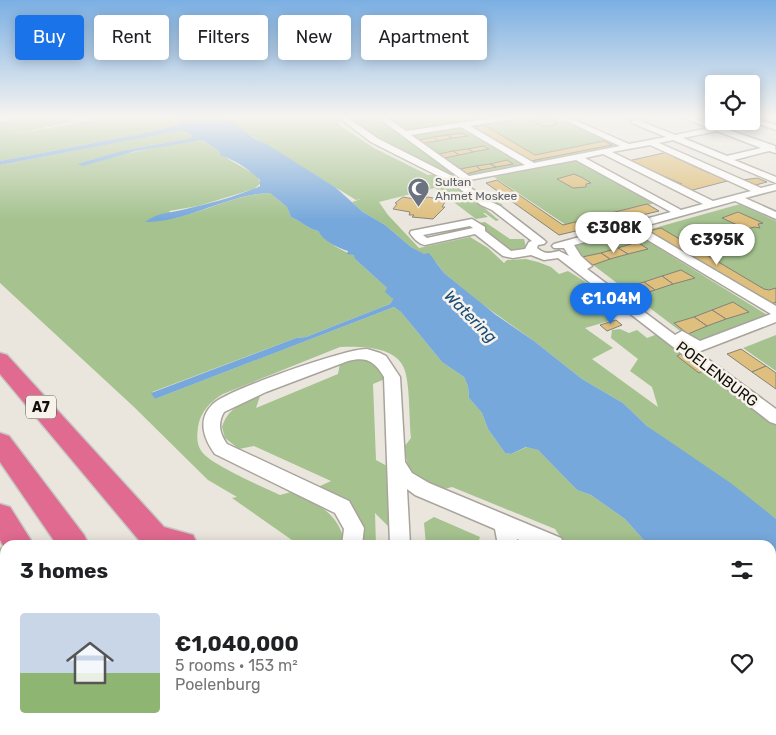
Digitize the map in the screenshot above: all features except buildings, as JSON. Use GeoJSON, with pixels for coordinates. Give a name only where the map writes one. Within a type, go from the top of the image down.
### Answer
{"type":"FeatureCollection","features":[{"type":"Feature","properties":{"kind":"highway","name":"A7"},"geometry":{"type":"LineString","coordinates":[[0,360],[164,540]]}},
{"type":"Feature","properties":{"kind":"highway"},"geometry":{"type":"LineString","coordinates":[[0,443],[70,540]]}},
{"type":"Feature","properties":{"kind":"highway"},"geometry":{"type":"LineString","coordinates":[[0,516],[16,540]]}},
{"type":"Feature","properties":{"kind":"street"},"geometry":{"type":"LineString","coordinates":[[396,151],[455,181],[485,203],[489,209],[535,246],[539,255],[631,225],[776,187]]}},
{"type":"Feature","properties":{"kind":"street"},"geometry":{"type":"LineString","coordinates":[[428,151],[467,180],[606,151]]}},
{"type":"Feature","properties":{"kind":"street"},"geometry":{"type":"LineString","coordinates":[[508,151],[533,166]]}},
{"type":"Feature","properties":{"kind":"street"},"geometry":{"type":"LineString","coordinates":[[671,151],[759,191]]}},
{"type":"Feature","properties":{"kind":"street"},"geometry":{"type":"LineString","coordinates":[[708,151],[776,180]]}},
{"type":"Feature","properties":{"kind":"street"},"geometry":{"type":"LineString","coordinates":[[726,159],[763,151]]}},
{"type":"Feature","properties":{"kind":"street"},"geometry":{"type":"LineString","coordinates":[[603,152],[711,204]]}},
{"type":"Feature","properties":{"kind":"street"},"geometry":{"type":"LineString","coordinates":[[577,157],[680,213]]}},
{"type":"Feature","properties":{"kind":"street"},"geometry":{"type":"LineString","coordinates":[[736,198],[776,216]]}},
{"type":"Feature","properties":{"kind":"street"},"geometry":{"type":"LineString","coordinates":[[631,225],[776,312]]}},
{"type":"Feature","properties":{"kind":"street"},"geometry":{"type":"LineString","coordinates":[[477,230],[507,254],[513,255],[535,246]]}},
{"type":"Feature","properties":{"kind":"street","name":"POELENBURG"},"geometry":{"type":"LineString","coordinates":[[557,250],[586,276],[776,418]]}},
{"type":"Feature","properties":{"kind":"street","name":"POELENBURG"},"geometry":{"type":"LineString","coordinates":[[557,250],[576,258],[698,347],[776,317]]}},
{"type":"Feature","properties":{"kind":"street"},"geometry":{"type":"LineString","coordinates":[[353,540],[354,528],[342,508],[324,497],[221,449],[212,437],[211,423],[218,408],[248,393],[354,354],[374,356],[382,362],[392,377],[400,540]]}},
{"type":"Feature","properties":{"kind":"street"},"geometry":{"type":"LineString","coordinates":[[396,463],[405,478],[422,489],[542,540]]}},
{"type":"Feature","properties":{"kind":"street"},"geometry":{"type":"LineString","coordinates":[[504,524],[507,540]]}},
{"type":"Feature","properties":{"kind":"green space"},"geometry":{"type":"Polygon","coordinates":[[[0,151],[50,151],[0,161],[0,151]]]}},
{"type":"Feature","properties":{"kind":"green space"},"geometry":{"type":"Polygon","coordinates":[[[70,151],[120,151],[78,164],[137,151],[219,151],[223,156],[256,175],[261,183],[254,189],[198,206],[169,211],[175,218],[246,196],[270,193],[287,207],[291,217],[318,231],[335,246],[355,255],[355,259],[387,288],[393,299],[390,304],[306,337],[296,338],[152,392],[155,399],[394,307],[401,312],[442,362],[464,377],[468,386],[469,398],[482,413],[488,429],[505,453],[511,454],[527,447],[538,450],[577,490],[591,495],[625,519],[644,540],[562,540],[555,529],[452,487],[441,490],[420,480],[408,467],[404,447],[411,438],[407,378],[401,363],[387,352],[378,349],[340,347],[223,394],[207,408],[199,422],[198,443],[202,452],[207,457],[238,475],[280,495],[291,492],[325,510],[337,523],[344,540],[292,540],[232,498],[237,497],[208,480],[134,407],[0,283],[0,165],[70,151]]]}},
{"type":"Feature","properties":{"kind":"green space"},"geometry":{"type":"Polygon","coordinates":[[[277,151],[381,151],[428,175],[436,175],[455,184],[499,220],[496,221],[485,213],[483,213],[488,217],[476,219],[435,188],[379,202],[388,215],[419,248],[470,237],[488,248],[504,263],[507,260],[526,259],[551,267],[559,274],[568,271],[589,284],[587,288],[589,292],[602,297],[607,303],[620,307],[623,312],[609,321],[585,328],[613,348],[592,359],[658,407],[652,387],[630,371],[638,359],[611,338],[612,330],[620,329],[629,333],[637,330],[647,338],[663,332],[776,424],[776,519],[647,426],[623,403],[582,379],[534,341],[482,304],[444,273],[436,262],[411,247],[385,225],[363,212],[352,202],[361,199],[356,200],[277,151]]]}},
{"type":"Feature","properties":{"kind":"green space"},"geometry":{"type":"Polygon","coordinates":[[[402,151],[425,151],[475,189],[503,205],[500,206],[480,196],[444,172],[402,151]]]}},
{"type":"Feature","properties":{"kind":"green space"},"geometry":{"type":"Polygon","coordinates":[[[433,151],[499,151],[523,166],[469,177],[433,151]]]}},
{"type":"Feature","properties":{"kind":"green space"},"geometry":{"type":"Polygon","coordinates":[[[511,151],[593,151],[533,164],[511,151]]]}},
{"type":"Feature","properties":{"kind":"green space"},"geometry":{"type":"Polygon","coordinates":[[[579,159],[660,202],[566,225],[494,177],[579,159]]]}},
{"type":"Feature","properties":{"kind":"green space"},"geometry":{"type":"Polygon","coordinates":[[[740,204],[776,221],[776,309],[644,231],[740,204]]]}},
{"type":"Feature","properties":{"kind":"green space"},"geometry":{"type":"Polygon","coordinates":[[[485,222],[510,239],[524,239],[526,247],[522,250],[510,252],[486,233],[488,232],[478,223],[485,222]]]}},
{"type":"Feature","properties":{"kind":"green space"},"geometry":{"type":"Polygon","coordinates":[[[629,230],[769,316],[696,343],[580,255],[573,246],[629,230]]]}},
{"type":"Feature","properties":{"kind":"green space"},"geometry":{"type":"Polygon","coordinates":[[[776,335],[776,371],[743,348],[776,335]]]}},
{"type":"Feature","properties":{"kind":"green space"},"geometry":{"type":"Polygon","coordinates":[[[350,360],[368,361],[379,368],[385,379],[373,384],[376,460],[387,466],[389,527],[375,513],[376,540],[359,540],[337,497],[318,487],[331,481],[254,446],[239,449],[225,438],[222,427],[232,410],[242,403],[260,396],[256,408],[338,374],[340,363],[350,360]]]}},
{"type":"Feature","properties":{"kind":"green space"},"geometry":{"type":"Polygon","coordinates":[[[434,517],[480,537],[479,540],[426,540],[424,523],[434,517]]]}},
{"type":"Feature","properties":{"kind":"water"},"geometry":{"type":"Polygon","coordinates":[[[50,151],[72,151],[0,165],[0,161],[50,151]]]}},
{"type":"Feature","properties":{"kind":"water"},"geometry":{"type":"Polygon","coordinates":[[[120,151],[135,151],[83,166],[77,164],[120,151]]]}},
{"type":"Feature","properties":{"kind":"water","name":"Watering"},"geometry":{"type":"Polygon","coordinates":[[[278,151],[335,187],[363,212],[385,225],[411,247],[424,254],[429,253],[444,273],[496,315],[534,341],[582,379],[623,403],[647,426],[732,484],[776,519],[776,540],[644,540],[625,519],[591,495],[577,490],[538,450],[526,447],[511,454],[505,453],[488,429],[482,413],[469,398],[468,386],[464,377],[442,362],[401,312],[394,307],[155,399],[151,393],[296,338],[306,337],[390,304],[393,299],[385,292],[387,288],[355,259],[354,255],[347,254],[348,251],[327,241],[318,231],[291,217],[287,207],[270,193],[239,198],[177,218],[145,222],[158,215],[222,200],[260,186],[260,180],[252,172],[236,162],[221,156],[220,152],[278,151]]]}},
{"type":"Feature","properties":{"kind":"place","name":"Sultan Ahmet Moskee"},"geometry":{"type":"Point","coordinates":[419,208]}}]}
